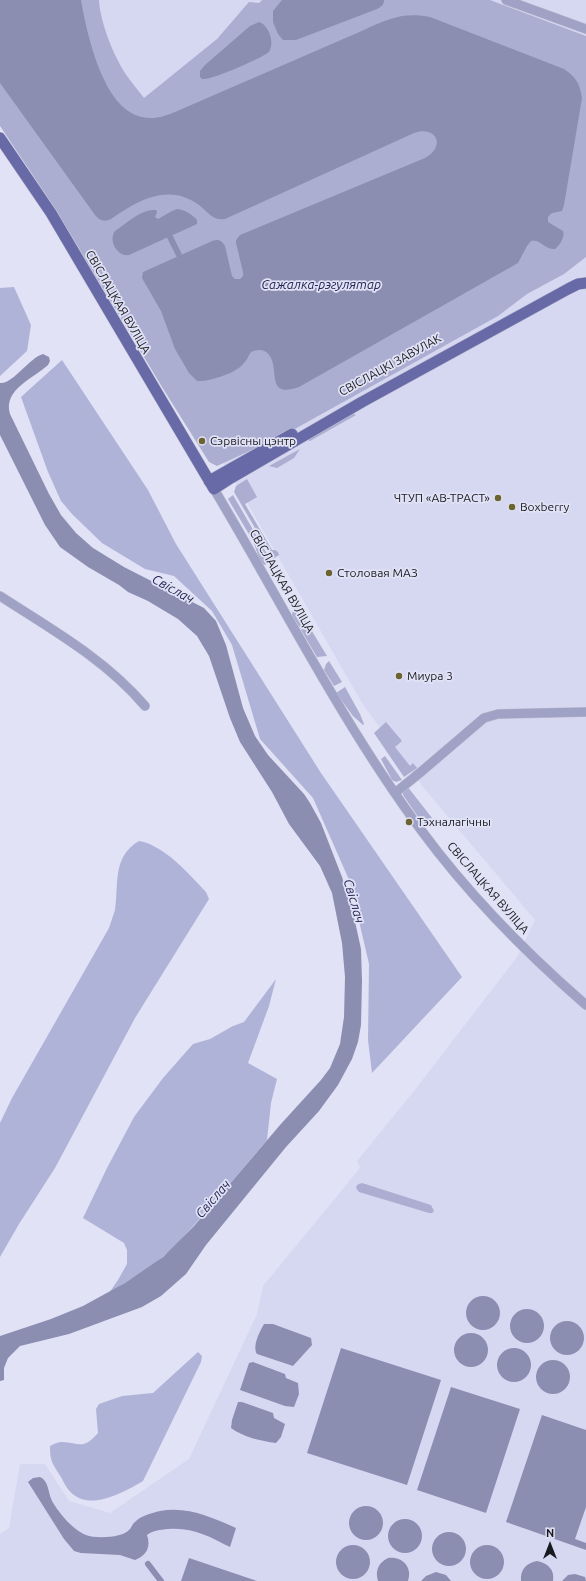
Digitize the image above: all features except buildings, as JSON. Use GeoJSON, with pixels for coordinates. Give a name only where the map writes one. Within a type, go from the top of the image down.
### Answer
{"type":"FeatureCollection","features":[{"type":"Feature","properties":{"kind":"main road","name":"СВІСЛАЦКАЯ ВУЛІЦА"},"geometry":{"type":"LineString","coordinates":[[0,138],[50,213],[212,485]]}},
{"type":"Feature","properties":{"kind":"main road","name":"СВІСЛАЦКІ ЗАВУЛАК"},"geometry":{"type":"LineString","coordinates":[[212,485],[388,380],[573,279],[586,275]]}},
{"type":"Feature","properties":{"kind":"main road","name":"СВІСЛАЦКІ ЗАВУЛАК"},"geometry":{"type":"LineString","coordinates":[[212,485],[230,478],[362,402],[572,287],[586,283]]}},
{"type":"Feature","properties":{"kind":"main road"},"geometry":{"type":"LineString","coordinates":[[572,287],[578,288],[586,293]]}},
{"type":"Feature","properties":{"kind":"street"},"geometry":{"type":"LineString","coordinates":[[506,0],[586,29]]}},
{"type":"Feature","properties":{"kind":"street","name":"СВІСЛАЦКАЯ ВУЛІЦА"},"geometry":{"type":"LineString","coordinates":[[212,485],[358,735],[395,793],[431,842],[489,912],[523,947],[586,1005]]}},
{"type":"Feature","properties":{"kind":"street"},"geometry":{"type":"LineString","coordinates":[[0,596],[116,675],[145,706]]}},
{"type":"Feature","properties":{"kind":"street"},"geometry":{"type":"LineString","coordinates":[[395,793],[484,718],[498,714],[586,712]]}},
{"type":"Feature","properties":{"kind":"shaded area"},"geometry":{"type":"Polygon","coordinates":[[[0,0],[586,0],[586,1581],[0,1581],[0,1534],[9,1528],[20,1464],[45,1464],[69,1501],[110,1513],[189,1459],[257,1314],[263,1286],[360,1168],[357,1161],[414,1091],[517,957],[535,920],[423,787],[362,703],[245,499],[207,436],[0,0]]]}},
{"type":"Feature","properties":{"kind":"shaded area","name":"Сажалка-рэгулятар"},"geometry":{"type":"Polygon","coordinates":[[[0,0],[99,0],[105,29],[113,49],[127,76],[144,98],[217,39],[249,2],[259,3],[262,0],[490,0],[586,36],[586,257],[564,274],[527,294],[498,316],[284,435],[217,466],[209,462],[162,387],[56,210],[0,126],[0,0]]]}},
{"type":"Feature","properties":{"kind":"shaded area"},"geometry":{"type":"Polygon","coordinates":[[[14,287],[31,325],[27,351],[0,376],[0,288],[14,287]]]}},
{"type":"Feature","properties":{"kind":"shaded area"},"geometry":{"type":"Polygon","coordinates":[[[62,360],[148,490],[176,544],[321,773],[462,977],[372,1073],[368,1040],[369,964],[350,882],[313,798],[260,739],[232,645],[212,611],[174,576],[145,569],[102,543],[72,514],[61,501],[48,472],[21,397],[62,360]]]}},
{"type":"Feature","properties":{"kind":"shaded area"},"geometry":{"type":"Polygon","coordinates":[[[352,413],[356,415],[310,441],[308,440],[352,413]]]}},
{"type":"Feature","properties":{"kind":"shaded area"},"geometry":{"type":"Polygon","coordinates":[[[300,449],[294,458],[277,468],[269,466],[300,449]]]}},
{"type":"Feature","properties":{"kind":"shaded area"},"geometry":{"type":"Polygon","coordinates":[[[247,479],[257,497],[245,504],[272,550],[278,552],[279,555],[273,559],[234,492],[236,486],[247,479]]]}},
{"type":"Feature","properties":{"kind":"shaded area"},"geometry":{"type":"Polygon","coordinates":[[[233,495],[271,561],[265,565],[261,563],[253,541],[228,499],[233,495]]]}},
{"type":"Feature","properties":{"kind":"shaded area"},"geometry":{"type":"Polygon","coordinates":[[[298,608],[327,656],[317,657],[292,615],[293,610],[298,608]]]}},
{"type":"Feature","properties":{"kind":"shaded area"},"geometry":{"type":"Polygon","coordinates":[[[329,661],[342,682],[334,686],[324,670],[329,661]]]}},
{"type":"Feature","properties":{"kind":"shaded area"},"geometry":{"type":"Polygon","coordinates":[[[345,687],[360,714],[364,724],[363,725],[353,716],[336,693],[345,687]]]}},
{"type":"Feature","properties":{"kind":"shaded area"},"geometry":{"type":"Polygon","coordinates":[[[386,722],[402,741],[395,747],[410,766],[413,763],[417,768],[404,777],[374,733],[386,722]]]}},
{"type":"Feature","properties":{"kind":"shaded area"},"geometry":{"type":"Polygon","coordinates":[[[385,756],[402,780],[396,782],[392,780],[381,759],[385,756]]]}},
{"type":"Feature","properties":{"kind":"shaded area"},"geometry":{"type":"Polygon","coordinates":[[[407,786],[432,818],[423,824],[403,795],[403,792],[407,786]]]}},
{"type":"Feature","properties":{"kind":"shaded area"},"geometry":{"type":"Polygon","coordinates":[[[139,841],[158,848],[176,861],[206,892],[209,899],[135,1018],[55,1168],[0,1257],[0,1123],[12,1098],[109,928],[115,910],[118,871],[124,855],[130,847],[139,841]]]}},
{"type":"Feature","properties":{"kind":"shaded area"},"geometry":{"type":"Polygon","coordinates":[[[276,979],[269,1006],[248,1063],[277,1079],[271,1103],[267,1140],[173,1248],[152,1266],[109,1293],[127,1264],[127,1250],[124,1243],[83,1218],[134,1117],[163,1078],[193,1044],[210,1039],[233,1026],[244,1022],[276,979]]]}},
{"type":"Feature","properties":{"kind":"shaded area"},"geometry":{"type":"Polygon","coordinates":[[[362,1183],[431,1205],[434,1211],[429,1213],[359,1192],[356,1188],[357,1185],[362,1183]]]}},
{"type":"Feature","properties":{"kind":"shaded area"},"geometry":{"type":"Polygon","coordinates":[[[198,1352],[202,1356],[201,1362],[143,1481],[119,1494],[100,1500],[90,1501],[74,1495],[66,1487],[52,1463],[50,1446],[60,1442],[85,1444],[89,1442],[98,1433],[96,1409],[99,1404],[122,1396],[153,1393],[198,1352]]]}},
{"type":"Feature","properties":{"kind":"water","name":"Сажалка-рэгулятар"},"geometry":{"type":"Polygon","coordinates":[[[0,0],[81,0],[93,50],[107,85],[117,100],[128,111],[146,118],[159,117],[175,112],[381,23],[412,15],[430,17],[564,69],[577,81],[582,98],[564,205],[562,211],[552,213],[548,217],[548,222],[563,231],[562,241],[555,249],[552,249],[538,242],[531,241],[518,263],[299,387],[288,390],[281,389],[277,385],[275,379],[271,357],[266,352],[260,350],[251,352],[246,361],[240,367],[229,373],[208,380],[197,381],[189,373],[175,349],[161,311],[142,278],[143,272],[216,240],[222,242],[225,246],[232,276],[235,279],[240,279],[243,276],[243,272],[236,240],[240,235],[425,158],[432,153],[435,148],[437,143],[436,138],[433,134],[428,132],[422,131],[414,133],[225,219],[217,219],[187,198],[176,195],[164,195],[142,201],[111,219],[102,220],[95,215],[0,83],[0,0]]]}},
{"type":"Feature","properties":{"kind":"water"},"geometry":{"type":"Polygon","coordinates":[[[282,0],[384,0],[382,6],[377,9],[296,40],[283,40],[278,34],[273,22],[273,11],[282,0]]]}},
{"type":"Feature","properties":{"kind":"water"},"geometry":{"type":"Polygon","coordinates":[[[259,22],[266,27],[270,35],[271,48],[269,52],[225,73],[207,79],[202,79],[200,77],[200,71],[205,65],[250,26],[259,22]]]}},
{"type":"Feature","properties":{"kind":"water"},"geometry":{"type":"Polygon","coordinates":[[[177,209],[191,214],[197,220],[197,224],[129,255],[125,255],[117,251],[113,243],[113,235],[115,231],[134,217],[150,210],[156,210],[157,212],[155,217],[158,219],[177,209]]]}},
{"type":"Feature","properties":{"kind":"water"},"geometry":{"type":"Polygon","coordinates":[[[43,354],[49,357],[50,361],[48,365],[15,391],[9,405],[10,414],[49,494],[61,515],[76,533],[93,548],[124,567],[204,608],[216,621],[226,645],[243,708],[255,736],[268,755],[304,794],[310,803],[321,823],[342,877],[354,917],[361,949],[361,1025],[358,1042],[352,1059],[338,1085],[319,1111],[286,1147],[206,1245],[186,1274],[161,1296],[142,1307],[69,1334],[20,1346],[8,1358],[4,1368],[4,1380],[0,1381],[0,1336],[51,1319],[83,1306],[125,1283],[163,1257],[194,1226],[330,1068],[340,1044],[344,1017],[345,977],[342,943],[332,893],[320,866],[289,824],[272,792],[240,742],[230,718],[209,656],[197,636],[178,619],[148,601],[128,592],[88,567],[60,547],[45,525],[0,435],[0,383],[10,380],[32,360],[43,354]]]}},
{"type":"Feature","properties":{"kind":"water"},"geometry":{"type":"Polygon","coordinates":[[[483,1296],[495,1301],[500,1313],[495,1325],[483,1330],[471,1325],[466,1313],[471,1301],[483,1296]]]}},
{"type":"Feature","properties":{"kind":"water"},"geometry":{"type":"Polygon","coordinates":[[[527,1309],[539,1314],[544,1326],[539,1338],[527,1343],[515,1338],[510,1326],[515,1314],[527,1309]]]}},
{"type":"Feature","properties":{"kind":"water"},"geometry":{"type":"Polygon","coordinates":[[[567,1321],[579,1326],[584,1338],[579,1350],[567,1355],[555,1350],[550,1338],[555,1326],[567,1321]]]}},
{"type":"Feature","properties":{"kind":"water"},"geometry":{"type":"Polygon","coordinates":[[[264,1324],[273,1324],[311,1338],[312,1345],[293,1366],[257,1354],[255,1347],[264,1324]]]}},
{"type":"Feature","properties":{"kind":"water"},"geometry":{"type":"Polygon","coordinates":[[[471,1333],[483,1338],[488,1350],[483,1362],[471,1367],[459,1362],[454,1350],[459,1338],[471,1333]]]}},
{"type":"Feature","properties":{"kind":"water"},"geometry":{"type":"Polygon","coordinates":[[[341,1348],[441,1380],[407,1485],[307,1453],[341,1348]]]}},
{"type":"Feature","properties":{"kind":"water"},"geometry":{"type":"Polygon","coordinates":[[[514,1348],[526,1353],[531,1365],[526,1377],[514,1382],[502,1377],[497,1365],[502,1353],[514,1348]]]}},
{"type":"Feature","properties":{"kind":"water"},"geometry":{"type":"Polygon","coordinates":[[[553,1360],[565,1365],[570,1377],[565,1389],[553,1394],[541,1389],[536,1377],[541,1365],[553,1360]]]}},
{"type":"Feature","properties":{"kind":"water"},"geometry":{"type":"Polygon","coordinates":[[[253,1362],[285,1374],[286,1378],[298,1383],[299,1394],[294,1407],[285,1406],[240,1390],[249,1363],[253,1362]]]}},
{"type":"Feature","properties":{"kind":"water"},"geometry":{"type":"Polygon","coordinates":[[[451,1387],[520,1409],[486,1513],[417,1490],[451,1387]]]}},
{"type":"Feature","properties":{"kind":"water"},"geometry":{"type":"Polygon","coordinates":[[[238,1402],[273,1413],[274,1418],[285,1424],[281,1437],[276,1443],[252,1438],[231,1428],[238,1402]]]}},
{"type":"Feature","properties":{"kind":"water"},"geometry":{"type":"Polygon","coordinates":[[[542,1415],[586,1430],[586,1507],[575,1539],[586,1543],[586,1550],[506,1522],[542,1415]]]}},
{"type":"Feature","properties":{"kind":"water"},"geometry":{"type":"Polygon","coordinates":[[[40,1477],[45,1481],[52,1501],[58,1511],[71,1525],[86,1535],[102,1537],[116,1536],[127,1532],[137,1520],[143,1516],[170,1510],[189,1511],[236,1528],[230,1547],[200,1533],[185,1529],[168,1529],[155,1531],[147,1535],[147,1550],[142,1556],[135,1560],[120,1555],[81,1553],[74,1551],[64,1539],[28,1482],[33,1478],[40,1477]]]}},
{"type":"Feature","properties":{"kind":"water"},"geometry":{"type":"Polygon","coordinates":[[[366,1506],[378,1511],[383,1523],[378,1535],[366,1540],[354,1535],[349,1523],[354,1511],[366,1506]]]}},
{"type":"Feature","properties":{"kind":"water"},"geometry":{"type":"Polygon","coordinates":[[[405,1519],[417,1524],[422,1536],[417,1548],[405,1553],[393,1548],[388,1536],[393,1524],[405,1519]]]}},
{"type":"Feature","properties":{"kind":"water"},"geometry":{"type":"Polygon","coordinates":[[[449,1532],[461,1537],[466,1549],[461,1561],[449,1566],[437,1561],[432,1549],[437,1537],[449,1532]]]}},
{"type":"Feature","properties":{"kind":"water"},"geometry":{"type":"Polygon","coordinates":[[[353,1545],[365,1550],[370,1562],[365,1574],[353,1579],[341,1574],[336,1562],[341,1550],[353,1545]]]}},
{"type":"Feature","properties":{"kind":"water"},"geometry":{"type":"Polygon","coordinates":[[[487,1545],[499,1550],[504,1562],[499,1574],[487,1579],[475,1574],[470,1562],[475,1550],[487,1545]]]}},
{"type":"Feature","properties":{"kind":"water"},"geometry":{"type":"Polygon","coordinates":[[[189,1558],[257,1581],[181,1581],[189,1558]]]}},
{"type":"Feature","properties":{"kind":"water"},"geometry":{"type":"Polygon","coordinates":[[[388,1558],[398,1559],[408,1567],[408,1581],[378,1581],[378,1568],[382,1562],[388,1558]]]}},
{"type":"Feature","properties":{"kind":"water"},"geometry":{"type":"Polygon","coordinates":[[[537,1561],[544,1563],[552,1570],[553,1581],[521,1581],[524,1568],[530,1563],[537,1561]]]}},
{"type":"Feature","properties":{"kind":"water"},"geometry":{"type":"Polygon","coordinates":[[[436,1572],[446,1575],[451,1581],[421,1581],[426,1576],[436,1572]]]}},
{"type":"Feature","properties":{"kind":"water"},"geometry":{"type":"Polygon","coordinates":[[[575,1574],[585,1577],[586,1581],[562,1581],[568,1575],[575,1574]]]}},
{"type":"Feature","properties":{"kind":"waterway"},"geometry":{"type":"LineString","coordinates":[[170,237],[179,255]]}},
{"type":"Feature","properties":{"kind":"waterway"},"geometry":{"type":"LineString","coordinates":[[148,1564],[161,1581]]}},
{"type":"Feature","properties":{"kind":"place","name":"Сэрвісны цэнтр"},"geometry":{"type":"Point","coordinates":[202,441]}},
{"type":"Feature","properties":{"kind":"place","name":"ЧТУП «АВ-ТРАСТ»"},"geometry":{"type":"Point","coordinates":[498,498]}},
{"type":"Feature","properties":{"kind":"place","name":"Boxberry"},"geometry":{"type":"Point","coordinates":[512,507]}},
{"type":"Feature","properties":{"kind":"place","name":"Столовая МАЗ"},"geometry":{"type":"Point","coordinates":[329,573]}},
{"type":"Feature","properties":{"kind":"place","name":"Миура 3"},"geometry":{"type":"Point","coordinates":[399,676]}},
{"type":"Feature","properties":{"kind":"place","name":"Тэхналагічны"},"geometry":{"type":"Point","coordinates":[409,822]}},
{"type":"Feature","properties":{"kind":"water label","name":"Свіслач"},"geometry":{"type":"Point","coordinates":[173,589]}},
{"type":"Feature","properties":{"kind":"water label","name":"Свіслач"},"geometry":{"type":"Point","coordinates":[354,901]}},
{"type":"Feature","properties":{"kind":"water label","name":"Свіслач"},"geometry":{"type":"Point","coordinates":[213,1199]}}]}
